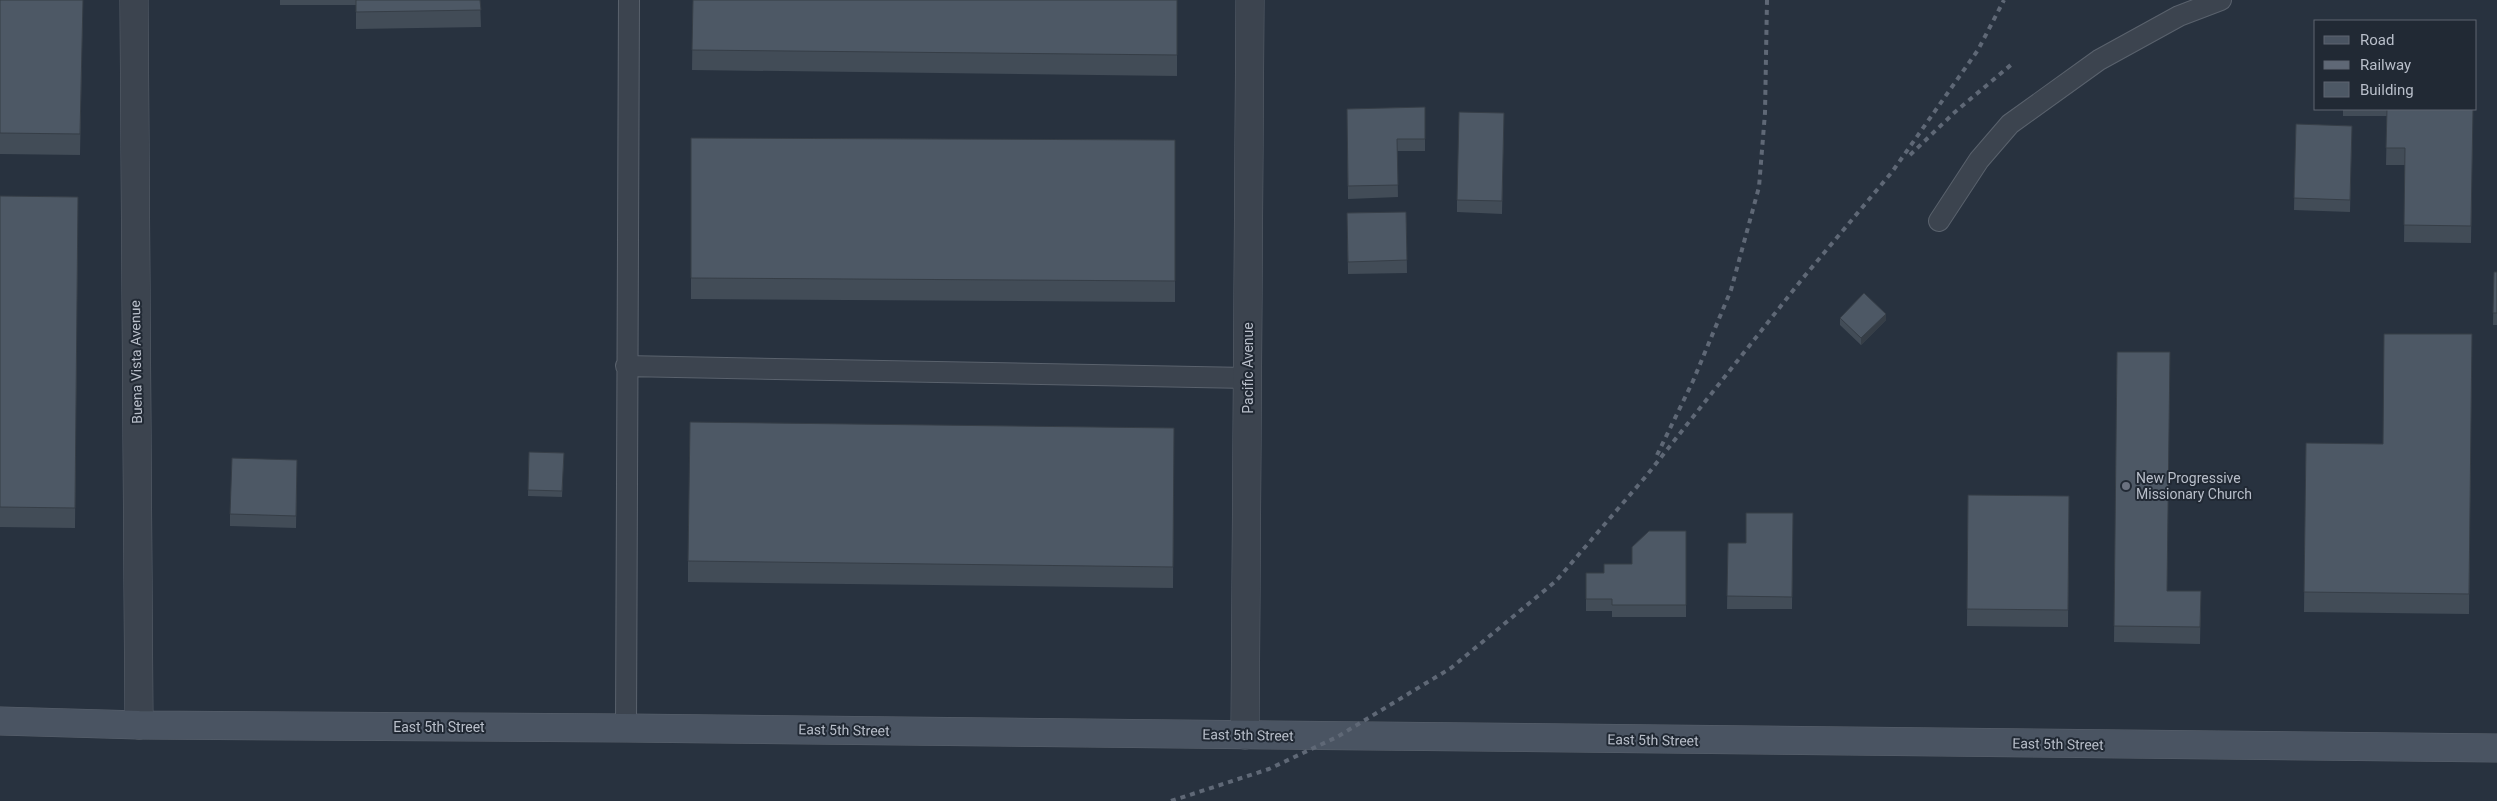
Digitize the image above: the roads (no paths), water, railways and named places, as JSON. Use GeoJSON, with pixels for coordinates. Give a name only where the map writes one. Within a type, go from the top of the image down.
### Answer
{"type":"FeatureCollection","features":[{"type":"Feature","properties":{"kind":"main road","name":"East 5th Street"},"geometry":{"type":"LineString","coordinates":[[0,721],[139,725],[626,728],[2497,748]]}},
{"type":"Feature","properties":{"kind":"street","name":"Buena Vista Avenue"},"geometry":{"type":"LineString","coordinates":[[134,0],[139,725]]}},
{"type":"Feature","properties":{"kind":"street","name":"Pacific Avenue"},"geometry":{"type":"LineString","coordinates":[[1245,735],[1250,0]]}},
{"type":"Feature","properties":{"kind":"lane"},"geometry":{"type":"LineString","coordinates":[[626,728],[629,0]]}},
{"type":"Feature","properties":{"kind":"lane"},"geometry":{"type":"LineString","coordinates":[[1939,221],[1979,160],[2010,124],[2099,60],[2179,16],[2221,0]]}},
{"type":"Feature","properties":{"kind":"lane"},"geometry":{"type":"LineString","coordinates":[[626,366],[1248,378]]}},
{"type":"Feature","properties":{"kind":"railway"},"geometry":{"type":"LineString","coordinates":[[1657,455],[1693,381],[1731,290],[1759,187],[1765,113],[1767,0]]}},
{"type":"Feature","properties":{"kind":"railway"},"geometry":{"type":"LineString","coordinates":[[1171,801],[1269,769],[1337,737],[1451,668],[1556,581],[1647,475],[1803,278],[1892,172],[1978,50],[2004,0]]}},
{"type":"Feature","properties":{"kind":"railway"},"geometry":{"type":"LineString","coordinates":[[1910,155],[1955,112],[2012,64]]}},
{"type":"Feature","properties":{"kind":"place","name":"New Progressive Missionary Church"},"geometry":{"type":"Point","coordinates":[2126,486]}}]}
